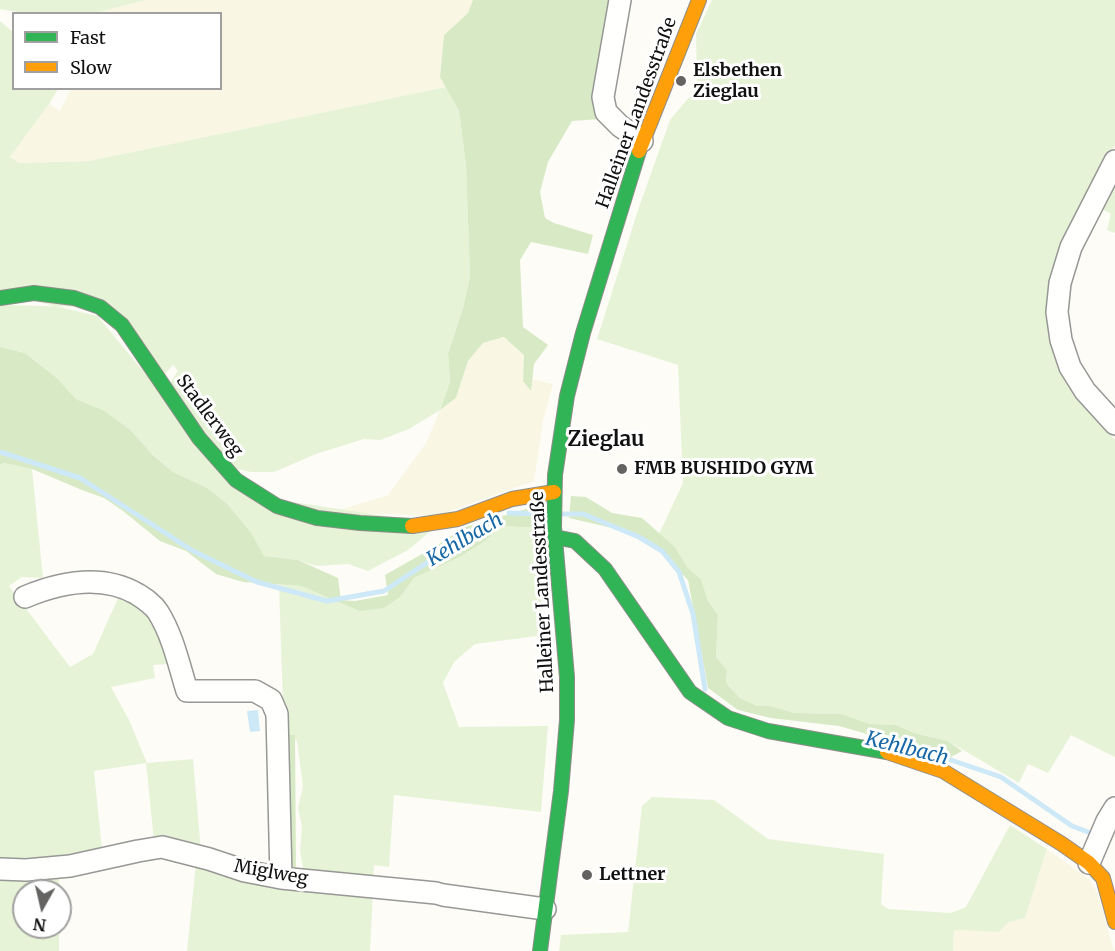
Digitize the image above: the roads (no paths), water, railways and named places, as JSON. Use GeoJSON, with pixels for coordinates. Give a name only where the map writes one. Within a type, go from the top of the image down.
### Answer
{"type":"FeatureCollection","features":[{"type":"Feature","properties":{"kind":"street"},"geometry":{"type":"LineString","coordinates":[[620,0],[603,97],[606,112],[620,126],[642,141]]}},
{"type":"Feature","properties":{"kind":"street","name":"Halleiner Landesstraße"},"geometry":{"type":"LineString","coordinates":[[540,951],[561,790],[567,720],[567,677],[555,532],[555,475],[570,386],[586,322],[642,141],[699,0]]}},
{"type":"Feature","properties":{"kind":"street"},"geometry":{"type":"LineString","coordinates":[[1115,161],[1071,247],[1060,284],[1057,312],[1061,340],[1070,367],[1085,391],[1115,424]]}},
{"type":"Feature","properties":{"kind":"street","name":"Stadlerweg"},"geometry":{"type":"LineString","coordinates":[[0,298],[34,294],[74,298],[100,307],[122,325],[199,438],[236,480],[277,506],[317,518],[412,526],[458,519],[512,499],[554,496]]}},
{"type":"Feature","properties":{"kind":"street"},"geometry":{"type":"LineString","coordinates":[[555,532],[575,541],[600,563],[690,692],[728,718],[768,731],[888,752],[943,771],[1062,844],[1101,865]]}},
{"type":"Feature","properties":{"kind":"street"},"geometry":{"type":"LineString","coordinates":[[25,597],[46,588],[68,583],[87,581],[121,586],[148,601],[157,611],[169,635],[187,691],[255,691],[271,700],[276,714],[281,878]]}},
{"type":"Feature","properties":{"kind":"street"},"geometry":{"type":"LineString","coordinates":[[1111,815],[1101,865],[1115,922]]}},
{"type":"Feature","properties":{"kind":"street","name":"Miglweg"},"geometry":{"type":"LineString","coordinates":[[0,869],[26,870],[70,866],[162,847],[209,859],[245,872],[281,878],[436,892],[443,895],[545,909]]}},
{"type":"Feature","properties":{"kind":"water"},"geometry":{"type":"Polygon","coordinates":[[[258,710],[260,731],[250,732],[247,711],[258,710]]]}},
{"type":"Feature","properties":{"kind":"waterway","name":"Kehlbach"},"geometry":{"type":"LineString","coordinates":[[0,452],[80,478],[193,551],[257,582],[327,601],[384,591],[492,520]]}},
{"type":"Feature","properties":{"kind":"waterway","name":"Kehlbach"},"geometry":{"type":"LineString","coordinates":[[509,513],[545,514]]}},
{"type":"Feature","properties":{"kind":"waterway","name":"Kehlbach"},"geometry":{"type":"LineString","coordinates":[[563,514],[583,514],[639,537],[662,551],[679,572],[693,614],[705,689]]}},
{"type":"Feature","properties":{"kind":"waterway","name":"Kehlbach"},"geometry":{"type":"LineString","coordinates":[[948,759],[1001,777],[1072,826],[1096,835]]}},
{"type":"Feature","properties":{"kind":"place","name":"Elsbethen Zieglau"},"geometry":{"type":"Point","coordinates":[681,81]}},
{"type":"Feature","properties":{"kind":"place","name":"FMB BUSHIDO GYM"},"geometry":{"type":"Point","coordinates":[622,469]}},
{"type":"Feature","properties":{"kind":"place","name":"Lettner"},"geometry":{"type":"Point","coordinates":[587,875]}},
{"type":"Feature","properties":{"kind":"district","name":"Zieglau"},"geometry":{"type":"Point","coordinates":[606,440]}}]}
